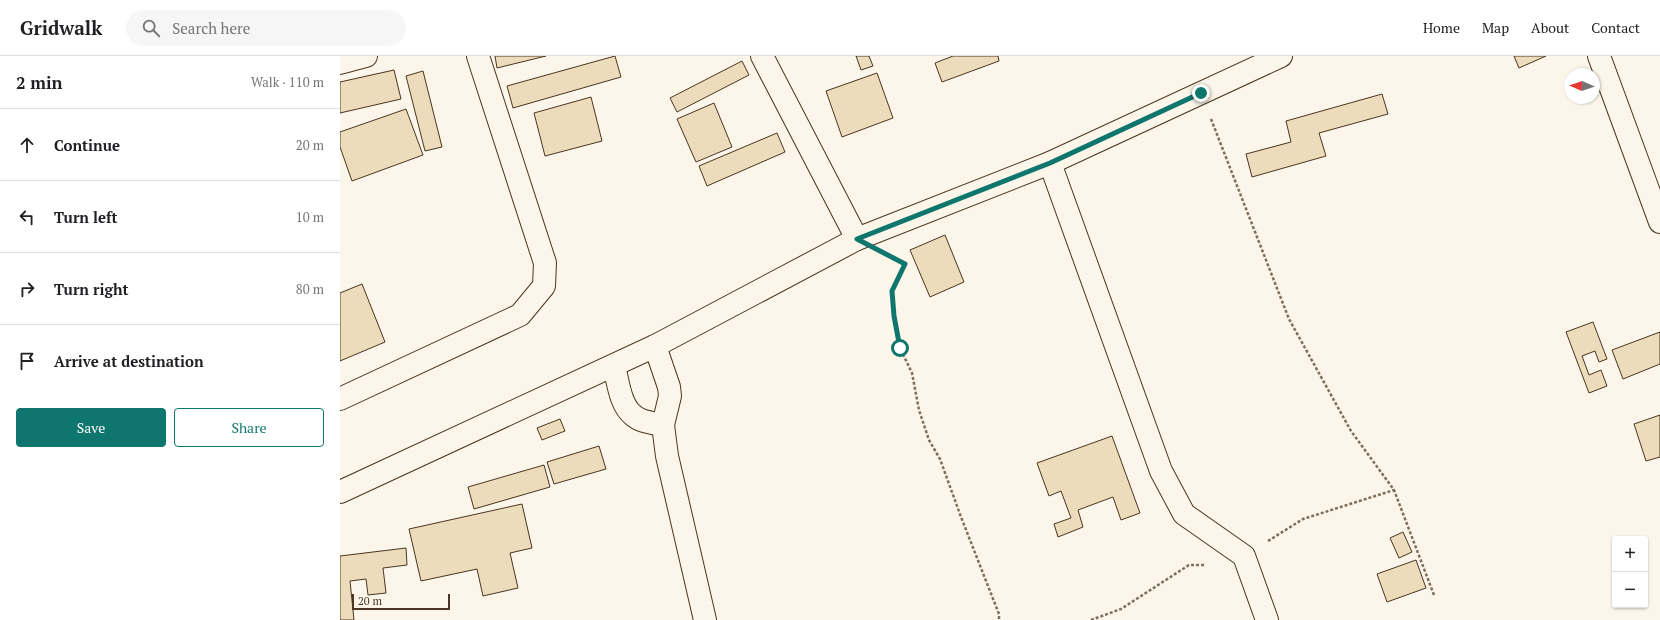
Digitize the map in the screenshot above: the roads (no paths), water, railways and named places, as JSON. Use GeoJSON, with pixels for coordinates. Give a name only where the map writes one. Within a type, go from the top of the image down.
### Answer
{"type":"FeatureCollection","features":[{"type":"Feature","properties":{"kind":"street"},"geometry":{"type":"LineString","coordinates":[[340,63],[366,56]]}},
{"type":"Feature","properties":{"kind":"street"},"geometry":{"type":"LineString","coordinates":[[340,399],[520,315],[544,286],[545,262],[478,56]]}},
{"type":"Feature","properties":{"kind":"street"},"geometry":{"type":"LineString","coordinates":[[762,56],[857,239]]}},
{"type":"Feature","properties":{"kind":"street"},"geometry":{"type":"LineString","coordinates":[[340,492],[655,346],[857,239],[1050,163],[1280,56]]}},
{"type":"Feature","properties":{"kind":"street"},"geometry":{"type":"LineString","coordinates":[[1599,56],[1660,222]]}},
{"type":"Feature","properties":{"kind":"street"},"geometry":{"type":"LineString","coordinates":[[1050,163],[1161,471],[1184,514],[1244,556],[1267,620]]}},
{"type":"Feature","properties":{"kind":"street"},"geometry":{"type":"LineString","coordinates":[[655,346],[669,387],[670,396],[663,425],[667,456],[705,620]]}},
{"type":"Feature","properties":{"kind":"street"},"geometry":{"type":"LineString","coordinates":[[614,366],[625,408],[633,416],[644,421],[663,425]]}}]}
